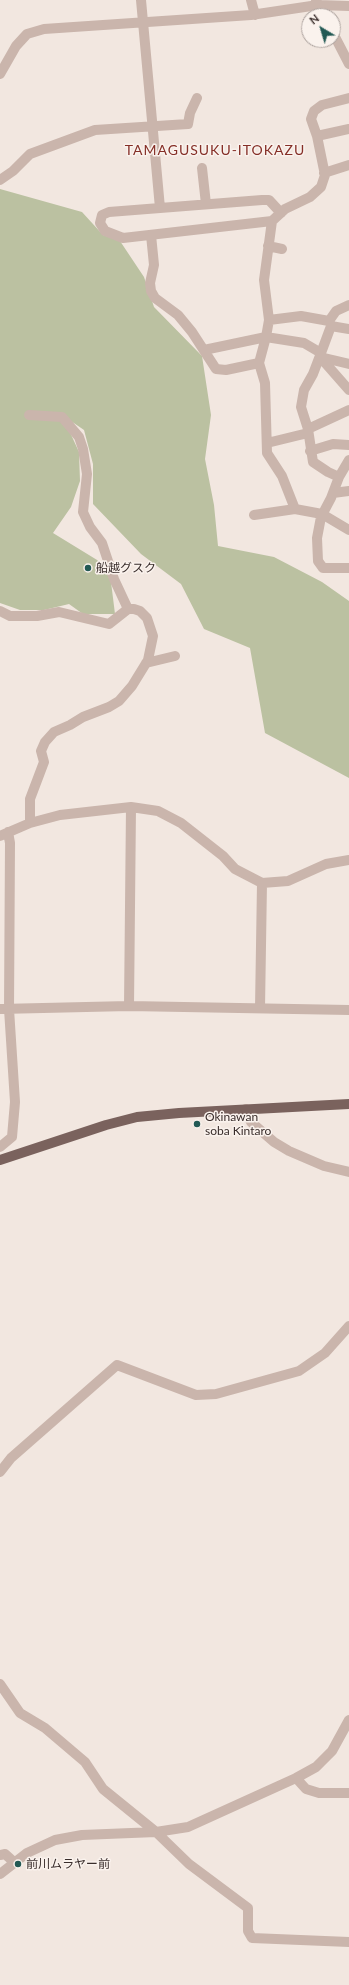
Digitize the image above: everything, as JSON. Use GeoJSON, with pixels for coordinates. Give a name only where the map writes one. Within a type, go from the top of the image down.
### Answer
{"type":"FeatureCollection","features":[{"type":"Feature","properties":{"kind":"main road"},"geometry":{"type":"LineString","coordinates":[[0,1160],[106,1125],[137,1117],[179,1113],[349,1104]]}},
{"type":"Feature","properties":{"kind":"street"},"geometry":{"type":"LineString","coordinates":[[142,0],[160,208]]}},
{"type":"Feature","properties":{"kind":"street"},"geometry":{"type":"LineString","coordinates":[[251,0],[255,14]]}},
{"type":"Feature","properties":{"kind":"street"},"geometry":{"type":"LineString","coordinates":[[0,74],[16,46],[27,34],[44,29],[255,14],[317,3],[349,6]]}},
{"type":"Feature","properties":{"kind":"street"},"geometry":{"type":"LineString","coordinates":[[341,48],[349,63]]}},
{"type":"Feature","properties":{"kind":"street"},"geometry":{"type":"LineString","coordinates":[[0,180],[13,171],[30,154],[95,130],[188,124],[190,113],[197,98]]}},
{"type":"Feature","properties":{"kind":"street"},"geometry":{"type":"LineString","coordinates":[[281,213],[269,200],[109,212],[102,215],[100,222],[105,231],[123,238],[272,221],[281,213],[310,197],[321,186],[324,173],[317,136],[311,120],[314,111],[322,104],[349,98]]}},
{"type":"Feature","properties":{"kind":"street"},"geometry":{"type":"LineString","coordinates":[[317,136],[349,129]]}},
{"type":"Feature","properties":{"kind":"street"},"geometry":{"type":"LineString","coordinates":[[324,173],[349,164]]}},
{"type":"Feature","properties":{"kind":"street"},"geometry":{"type":"LineString","coordinates":[[202,168],[206,204]]}},
{"type":"Feature","properties":{"kind":"street"},"geometry":{"type":"LineString","coordinates":[[272,221],[264,280],[269,320],[259,363],[265,383],[267,453],[282,476],[295,509]]}},
{"type":"Feature","properties":{"kind":"street"},"geometry":{"type":"LineString","coordinates":[[151,235],[154,265],[150,283],[151,291],[155,298],[178,316],[204,350],[216,370],[226,370],[259,363]]}},
{"type":"Feature","properties":{"kind":"street"},"geometry":{"type":"LineString","coordinates":[[268,246],[282,249]]}},
{"type":"Feature","properties":{"kind":"street"},"geometry":{"type":"LineString","coordinates":[[339,477],[313,462],[310,451],[308,431],[301,407],[304,390],[321,355],[330,323],[336,311],[349,305]]}},
{"type":"Feature","properties":{"kind":"street"},"geometry":{"type":"LineString","coordinates":[[269,320],[301,316],[349,329]]}},
{"type":"Feature","properties":{"kind":"street"},"geometry":{"type":"LineString","coordinates":[[204,350],[266,337],[304,342],[321,355],[349,390]]}},
{"type":"Feature","properties":{"kind":"street"},"geometry":{"type":"LineString","coordinates":[[321,355],[349,364]]}},
{"type":"Feature","properties":{"kind":"street"},"geometry":{"type":"LineString","coordinates":[[266,443],[308,431],[349,410]]}},
{"type":"Feature","properties":{"kind":"street"},"geometry":{"type":"LineString","coordinates":[[29,415],[62,417],[79,437],[83,449],[87,474],[83,512],[90,527],[102,543],[123,602],[128,609],[140,611],[147,618],[151,628],[152,644],[146,663],[132,686],[119,701],[54,732],[45,742],[41,751],[44,762],[30,799],[30,823]]}},
{"type":"Feature","properties":{"kind":"street"},"geometry":{"type":"LineString","coordinates":[[310,451],[333,444],[349,445]]}},
{"type":"Feature","properties":{"kind":"street"},"geometry":{"type":"LineString","coordinates":[[349,460],[339,477],[333,493],[322,514],[317,538],[318,561],[323,568],[349,568]]}},
{"type":"Feature","properties":{"kind":"street"},"geometry":{"type":"LineString","coordinates":[[333,493],[349,491]]}},
{"type":"Feature","properties":{"kind":"street"},"geometry":{"type":"LineString","coordinates":[[254,515],[295,509],[322,514],[349,530]]}},
{"type":"Feature","properties":{"kind":"street"},"geometry":{"type":"LineString","coordinates":[[0,611],[10,616],[37,616],[59,612],[108,624],[128,609]]}},
{"type":"Feature","properties":{"kind":"street"},"geometry":{"type":"LineString","coordinates":[[146,663],[175,656]]}},
{"type":"Feature","properties":{"kind":"street"},"geometry":{"type":"LineString","coordinates":[[128,1006],[131,807]]}},
{"type":"Feature","properties":{"kind":"street"},"geometry":{"type":"LineString","coordinates":[[0,1147],[12,1137],[15,1102],[5,1009],[10,843],[4,834],[30,823],[60,815],[131,807],[158,811],[181,823],[223,856],[236,869],[262,883],[273,883],[288,880],[326,864],[349,860]]}},
{"type":"Feature","properties":{"kind":"street"},"geometry":{"type":"LineString","coordinates":[[260,1008],[262,883]]}},
{"type":"Feature","properties":{"kind":"street"},"geometry":{"type":"LineString","coordinates":[[5,1009],[128,1006],[349,1010]]}},
{"type":"Feature","properties":{"kind":"street"},"geometry":{"type":"LineString","coordinates":[[246,1109],[251,1122],[274,1142],[289,1151],[324,1166],[349,1172]]}},
{"type":"Feature","properties":{"kind":"street"},"geometry":{"type":"LineString","coordinates":[[0,1472],[11,1458],[118,1366],[196,1395],[216,1394],[299,1371],[325,1353],[349,1326]]}},
{"type":"Feature","properties":{"kind":"street"},"geometry":{"type":"LineString","coordinates":[[0,1684],[20,1713],[46,1728],[85,1762],[103,1789],[156,1832],[189,1864],[248,1908],[248,1931],[252,1938],[349,1942]]}},
{"type":"Feature","properties":{"kind":"street"},"geometry":{"type":"LineString","coordinates":[[0,1874],[27,1853],[55,1840],[82,1835],[156,1832],[188,1827],[296,1778],[316,1767],[332,1751],[349,1720]]}},
{"type":"Feature","properties":{"kind":"street"},"geometry":{"type":"LineString","coordinates":[[296,1778],[306,1789],[319,1793],[349,1793]]}},
{"type":"Feature","properties":{"kind":"street"},"geometry":{"type":"LineString","coordinates":[[0,1855],[5,1854],[15,1863]]}},
{"type":"Feature","properties":{"kind":"green space"},"geometry":{"type":"Polygon","coordinates":[[[0,189],[82,212],[103,235],[120,241],[144,277],[154,307],[202,356],[211,415],[205,459],[214,505],[218,546],[274,557],[322,582],[349,601],[349,778],[265,733],[250,648],[204,629],[181,584],[141,554],[93,504],[93,464],[84,430],[62,415],[61,421],[68,428],[79,452],[80,481],[71,507],[53,533],[102,563],[111,582],[115,614],[83,614],[69,604],[44,610],[20,610],[0,603],[0,189]]]}},
{"type":"Feature","properties":{"kind":"place","name":"船越グスク"},"geometry":{"type":"Point","coordinates":[88,568]}},
{"type":"Feature","properties":{"kind":"place","name":"Okinawan soba Kintaro"},"geometry":{"type":"Point","coordinates":[197,1124]}},
{"type":"Feature","properties":{"kind":"place","name":"前川ムラヤー前"},"geometry":{"type":"Point","coordinates":[18,1864]}},
{"type":"Feature","properties":{"kind":"district","name":"TAMAGUSUKU-ITOKAZU"},"geometry":{"type":"Point","coordinates":[215,150]}}]}
